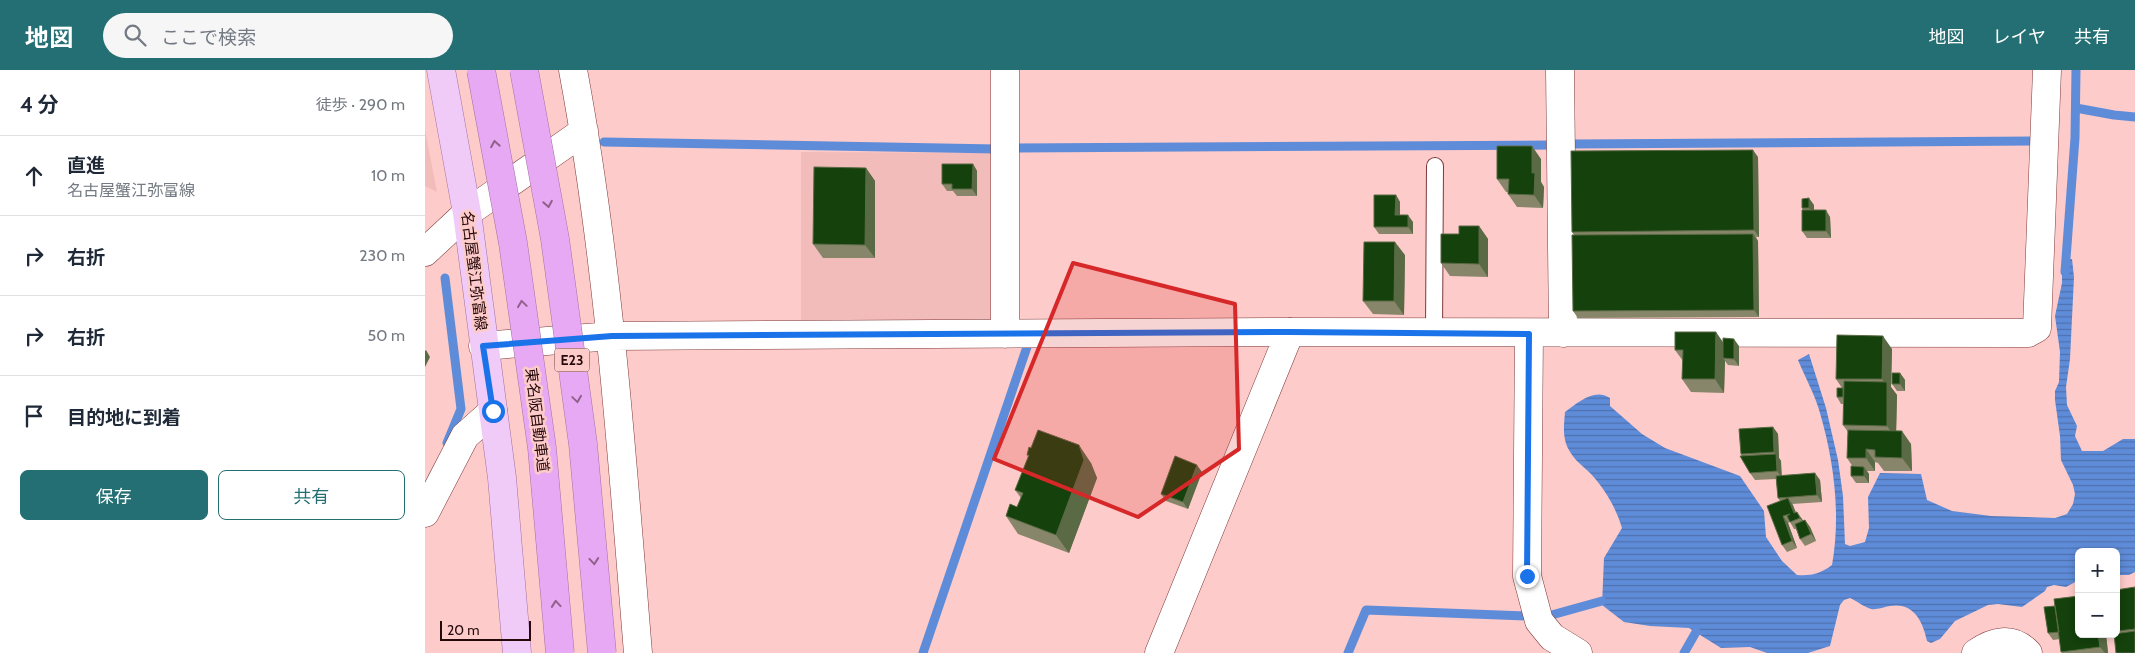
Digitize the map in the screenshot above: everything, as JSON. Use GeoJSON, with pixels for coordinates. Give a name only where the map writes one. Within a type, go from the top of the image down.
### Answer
{"type":"FeatureCollection","features":[{"type":"Feature","properties":{"kind":"highway","name":"東名阪自動車道"},"geometry":{"type":"LineString","coordinates":[[481,70],[513,243],[542,448],[560,653]]}},
{"type":"Feature","properties":{"kind":"highway","name":"E23"},"geometry":{"type":"LineString","coordinates":[[524,70],[555,239],[583,444],[602,653]]}},
{"type":"Feature","properties":{"kind":"main road","name":"名古屋蟹江弥富線"},"geometry":{"type":"LineString","coordinates":[[441,70],[467,213],[483,346],[502,478],[517,653]]}},
{"type":"Feature","properties":{"kind":"street"},"geometry":{"type":"LineString","coordinates":[[573,70],[584,131],[612,336],[638,653]]}},
{"type":"Feature","properties":{"kind":"street"},"geometry":{"type":"LineString","coordinates":[[1005,70],[1005,334]]}},
{"type":"Feature","properties":{"kind":"street"},"geometry":{"type":"LineString","coordinates":[[1560,70],[1563,333]]}},
{"type":"Feature","properties":{"kind":"street"},"geometry":{"type":"LineString","coordinates":[[483,346],[612,336],[1290,332],[1529,334],[2028,333],[2037,328],[2047,70]]}},
{"type":"Feature","properties":{"kind":"street"},"geometry":{"type":"LineString","coordinates":[[425,252],[467,213],[584,131]]}},
{"type":"Feature","properties":{"kind":"street"},"geometry":{"type":"LineString","coordinates":[[1159,653],[1290,332]]}},
{"type":"Feature","properties":{"kind":"street"},"geometry":{"type":"LineString","coordinates":[[1529,334],[1527,576],[1539,621],[1552,637],[1578,653]]}},
{"type":"Feature","properties":{"kind":"street"},"geometry":{"type":"LineString","coordinates":[[425,513],[465,436],[493,411]]}},
{"type":"Feature","properties":{"kind":"street"},"geometry":{"type":"LineString","coordinates":[[1976,653],[1987,645],[2004,642],[2016,643],[2028,653]]}},
{"type":"Feature","properties":{"kind":"lane"},"geometry":{"type":"LineString","coordinates":[[1434,333],[1435,166]]}},
{"type":"Feature","properties":{"kind":"highlighted area"},"geometry":{"type":"Polygon","coordinates":[[[1073,263],[1235,304],[1239,449],[1138,517],[994,459],[1073,263]]]}},
{"type":"Feature","properties":{"kind":"shaded area"},"geometry":{"type":"Polygon","coordinates":[[[425,130],[437,192],[425,186],[425,130]]]}},
{"type":"Feature","properties":{"kind":"shaded area"},"geometry":{"type":"Polygon","coordinates":[[[801,152],[998,153],[998,316],[989,328],[801,326],[801,152]]]}},
{"type":"Feature","properties":{"kind":"water"},"geometry":{"type":"Polygon","coordinates":[[[2072,259],[2074,277],[2070,359],[2066,387],[2067,405],[2077,426],[2075,436],[2082,451],[2103,451],[2123,439],[2135,439],[2135,572],[2129,575],[2120,575],[2120,548],[2075,548],[2075,582],[2066,587],[2054,585],[2047,587],[2045,591],[2022,607],[1998,604],[1988,605],[1955,621],[1940,639],[1931,643],[1927,641],[1920,621],[1911,610],[1898,606],[1871,609],[1850,598],[1844,600],[1840,605],[1830,646],[1808,653],[1767,653],[1750,647],[1721,648],[1689,628],[1650,626],[1624,622],[1602,605],[1604,558],[1622,528],[1617,513],[1605,492],[1591,474],[1571,454],[1565,441],[1564,431],[1565,412],[1592,395],[1604,395],[1610,398],[1610,406],[1642,434],[1665,448],[1740,476],[1764,511],[1766,537],[1782,561],[1797,575],[1815,574],[1832,565],[1835,546],[1835,488],[1829,450],[1820,413],[1798,360],[1809,354],[1826,408],[1838,460],[1843,496],[1845,544],[1850,546],[1865,542],[1869,528],[1868,497],[1880,473],[1921,474],[1927,500],[1952,511],[1991,516],[2055,518],[2067,514],[2073,504],[2075,494],[2073,485],[2061,460],[2055,400],[2055,391],[2059,382],[2060,352],[2055,316],[2062,283],[2062,260],[2072,259]]]}},
{"type":"Feature","properties":{"kind":"building"},"geometry":{"type":"Polygon","coordinates":[[[1497,146],[1532,146],[1532,173],[1535,173],[1534,195],[1508,194],[1509,179],[1497,179],[1497,146]]]}},
{"type":"Feature","properties":{"kind":"building"},"geometry":{"type":"Polygon","coordinates":[[[1753,150],[1754,230],[1572,232],[1571,151],[1753,150]]]}},
{"type":"Feature","properties":{"kind":"building"},"geometry":{"type":"Polygon","coordinates":[[[942,164],[973,164],[972,189],[952,189],[952,184],[942,184],[942,164]]]}},
{"type":"Feature","properties":{"kind":"building"},"geometry":{"type":"Polygon","coordinates":[[[814,167],[866,168],[865,245],[813,244],[814,167]]]}},
{"type":"Feature","properties":{"kind":"building"},"geometry":{"type":"Polygon","coordinates":[[[1374,195],[1396,195],[1395,215],[1408,215],[1408,227],[1374,227],[1374,195]]]}},
{"type":"Feature","properties":{"kind":"building"},"geometry":{"type":"Polygon","coordinates":[[[1809,198],[1809,208],[1802,208],[1802,199],[1809,198]]]}},
{"type":"Feature","properties":{"kind":"building"},"geometry":{"type":"Polygon","coordinates":[[[1802,210],[1826,210],[1826,231],[1802,231],[1802,210]]]}},
{"type":"Feature","properties":{"kind":"building"},"geometry":{"type":"Polygon","coordinates":[[[1459,226],[1479,226],[1479,264],[1441,263],[1441,234],[1459,234],[1459,226]]]}},
{"type":"Feature","properties":{"kind":"building"},"geometry":{"type":"Polygon","coordinates":[[[1753,234],[1754,310],[1573,311],[1572,235],[1753,234]]]}},
{"type":"Feature","properties":{"kind":"building"},"geometry":{"type":"Polygon","coordinates":[[[1364,242],[1395,242],[1394,301],[1363,301],[1364,242]]]}},
{"type":"Feature","properties":{"kind":"building"},"geometry":{"type":"Polygon","coordinates":[[[1675,332],[1716,332],[1715,379],[1682,379],[1683,350],[1675,350],[1675,332]]]}},
{"type":"Feature","properties":{"kind":"building"},"geometry":{"type":"Polygon","coordinates":[[[1837,335],[1883,336],[1882,379],[1836,379],[1837,335]]]}},
{"type":"Feature","properties":{"kind":"building"},"geometry":{"type":"Polygon","coordinates":[[[1723,338],[1734,339],[1734,359],[1723,358],[1723,338]]]}},
{"type":"Feature","properties":{"kind":"building"},"geometry":{"type":"Polygon","coordinates":[[[1892,373],[1900,373],[1900,384],[1892,384],[1892,373]]]}},
{"type":"Feature","properties":{"kind":"building"},"geometry":{"type":"Polygon","coordinates":[[[1844,381],[1887,382],[1887,426],[1843,425],[1844,381]]]}},
{"type":"Feature","properties":{"kind":"building"},"geometry":{"type":"Polygon","coordinates":[[[1837,388],[1843,388],[1843,397],[1837,397],[1837,388]]]}},
{"type":"Feature","properties":{"kind":"building"},"geometry":{"type":"Polygon","coordinates":[[[1773,427],[1774,452],[1741,454],[1739,429],[1773,427]]]}},
{"type":"Feature","properties":{"kind":"building"},"geometry":{"type":"Polygon","coordinates":[[[1038,430],[1079,445],[1084,460],[1056,535],[1006,516],[1010,504],[1017,507],[1023,493],[1015,490],[1029,455],[1027,455],[1029,447],[1031,448],[1038,430]]]}},
{"type":"Feature","properties":{"kind":"building"},"geometry":{"type":"Polygon","coordinates":[[[1848,430],[1902,431],[1902,458],[1875,457],[1875,450],[1866,449],[1866,458],[1847,458],[1848,430]]]}},
{"type":"Feature","properties":{"kind":"building"},"geometry":{"type":"Polygon","coordinates":[[[1776,454],[1777,471],[1750,473],[1740,456],[1776,454]]]}},
{"type":"Feature","properties":{"kind":"building"},"geometry":{"type":"Polygon","coordinates":[[[1175,456],[1197,465],[1183,502],[1161,494],[1175,456]]]}},
{"type":"Feature","properties":{"kind":"building"},"geometry":{"type":"Polygon","coordinates":[[[1851,466],[1864,467],[1864,476],[1851,476],[1851,466]]]}},
{"type":"Feature","properties":{"kind":"building"},"geometry":{"type":"Polygon","coordinates":[[[1815,473],[1817,495],[1778,498],[1776,476],[1815,473]]]}},
{"type":"Feature","properties":{"kind":"building"},"geometry":{"type":"Polygon","coordinates":[[[1788,498],[1794,513],[1797,512],[1800,518],[1790,522],[1787,516],[1790,514],[1783,516],[1792,541],[1782,545],[1767,506],[1788,498]]]}},
{"type":"Feature","properties":{"kind":"building"},"geometry":{"type":"Polygon","coordinates":[[[1805,520],[1811,534],[1800,539],[1795,524],[1805,520]]]}},
{"type":"Feature","properties":{"kind":"building"},"geometry":{"type":"Polygon","coordinates":[[[2135,587],[2135,629],[2120,631],[2120,589],[2135,587]]]}},
{"type":"Feature","properties":{"kind":"building"},"geometry":{"type":"Polygon","coordinates":[[[2075,596],[2075,638],[2099,638],[2100,647],[2061,652],[2054,599],[2075,596]]]}},
{"type":"Feature","properties":{"kind":"building"},"geometry":{"type":"Polygon","coordinates":[[[2055,606],[2059,632],[2048,633],[2044,607],[2055,606]]]}},
{"type":"Feature","properties":{"kind":"building"},"geometry":{"type":"Polygon","coordinates":[[[2135,631],[2135,653],[2116,653],[2114,638],[2120,638],[2120,633],[2135,631]]]}},
{"type":"Feature","properties":{"kind":"waterway"},"geometry":{"type":"LineString","coordinates":[[2065,272],[2075,138],[2076,70]]}},
{"type":"Feature","properties":{"kind":"waterway"},"geometry":{"type":"LineString","coordinates":[[2076,108],[2135,117]]}},
{"type":"Feature","properties":{"kind":"waterway"},"geometry":{"type":"LineString","coordinates":[[1572,144],[2033,141]]}},
{"type":"Feature","properties":{"kind":"waterway"},"geometry":{"type":"LineString","coordinates":[[604,142],[997,149]]}},
{"type":"Feature","properties":{"kind":"waterway"},"geometry":{"type":"LineString","coordinates":[[1015,148],[1552,145]]}},
{"type":"Feature","properties":{"kind":"waterway"},"geometry":{"type":"LineString","coordinates":[[445,278],[461,409],[447,443]]}},
{"type":"Feature","properties":{"kind":"waterway"},"geometry":{"type":"LineString","coordinates":[[923,653],[1028,344]]}},
{"type":"Feature","properties":{"kind":"waterway"},"geometry":{"type":"LineString","coordinates":[[1548,616],[1602,601]]}},
{"type":"Feature","properties":{"kind":"waterway"},"geometry":{"type":"LineString","coordinates":[[1348,653],[1366,610],[1526,616]]}},
{"type":"Feature","properties":{"kind":"waterway"},"geometry":{"type":"LineString","coordinates":[[1684,653],[1696,632]]}},
{"type":"Feature","properties":{"kind":"route"},"geometry":{"type":"LineString","coordinates":[[493,411],[483,346],[612,336],[1290,332],[1529,334],[1527,576]]}}]}
